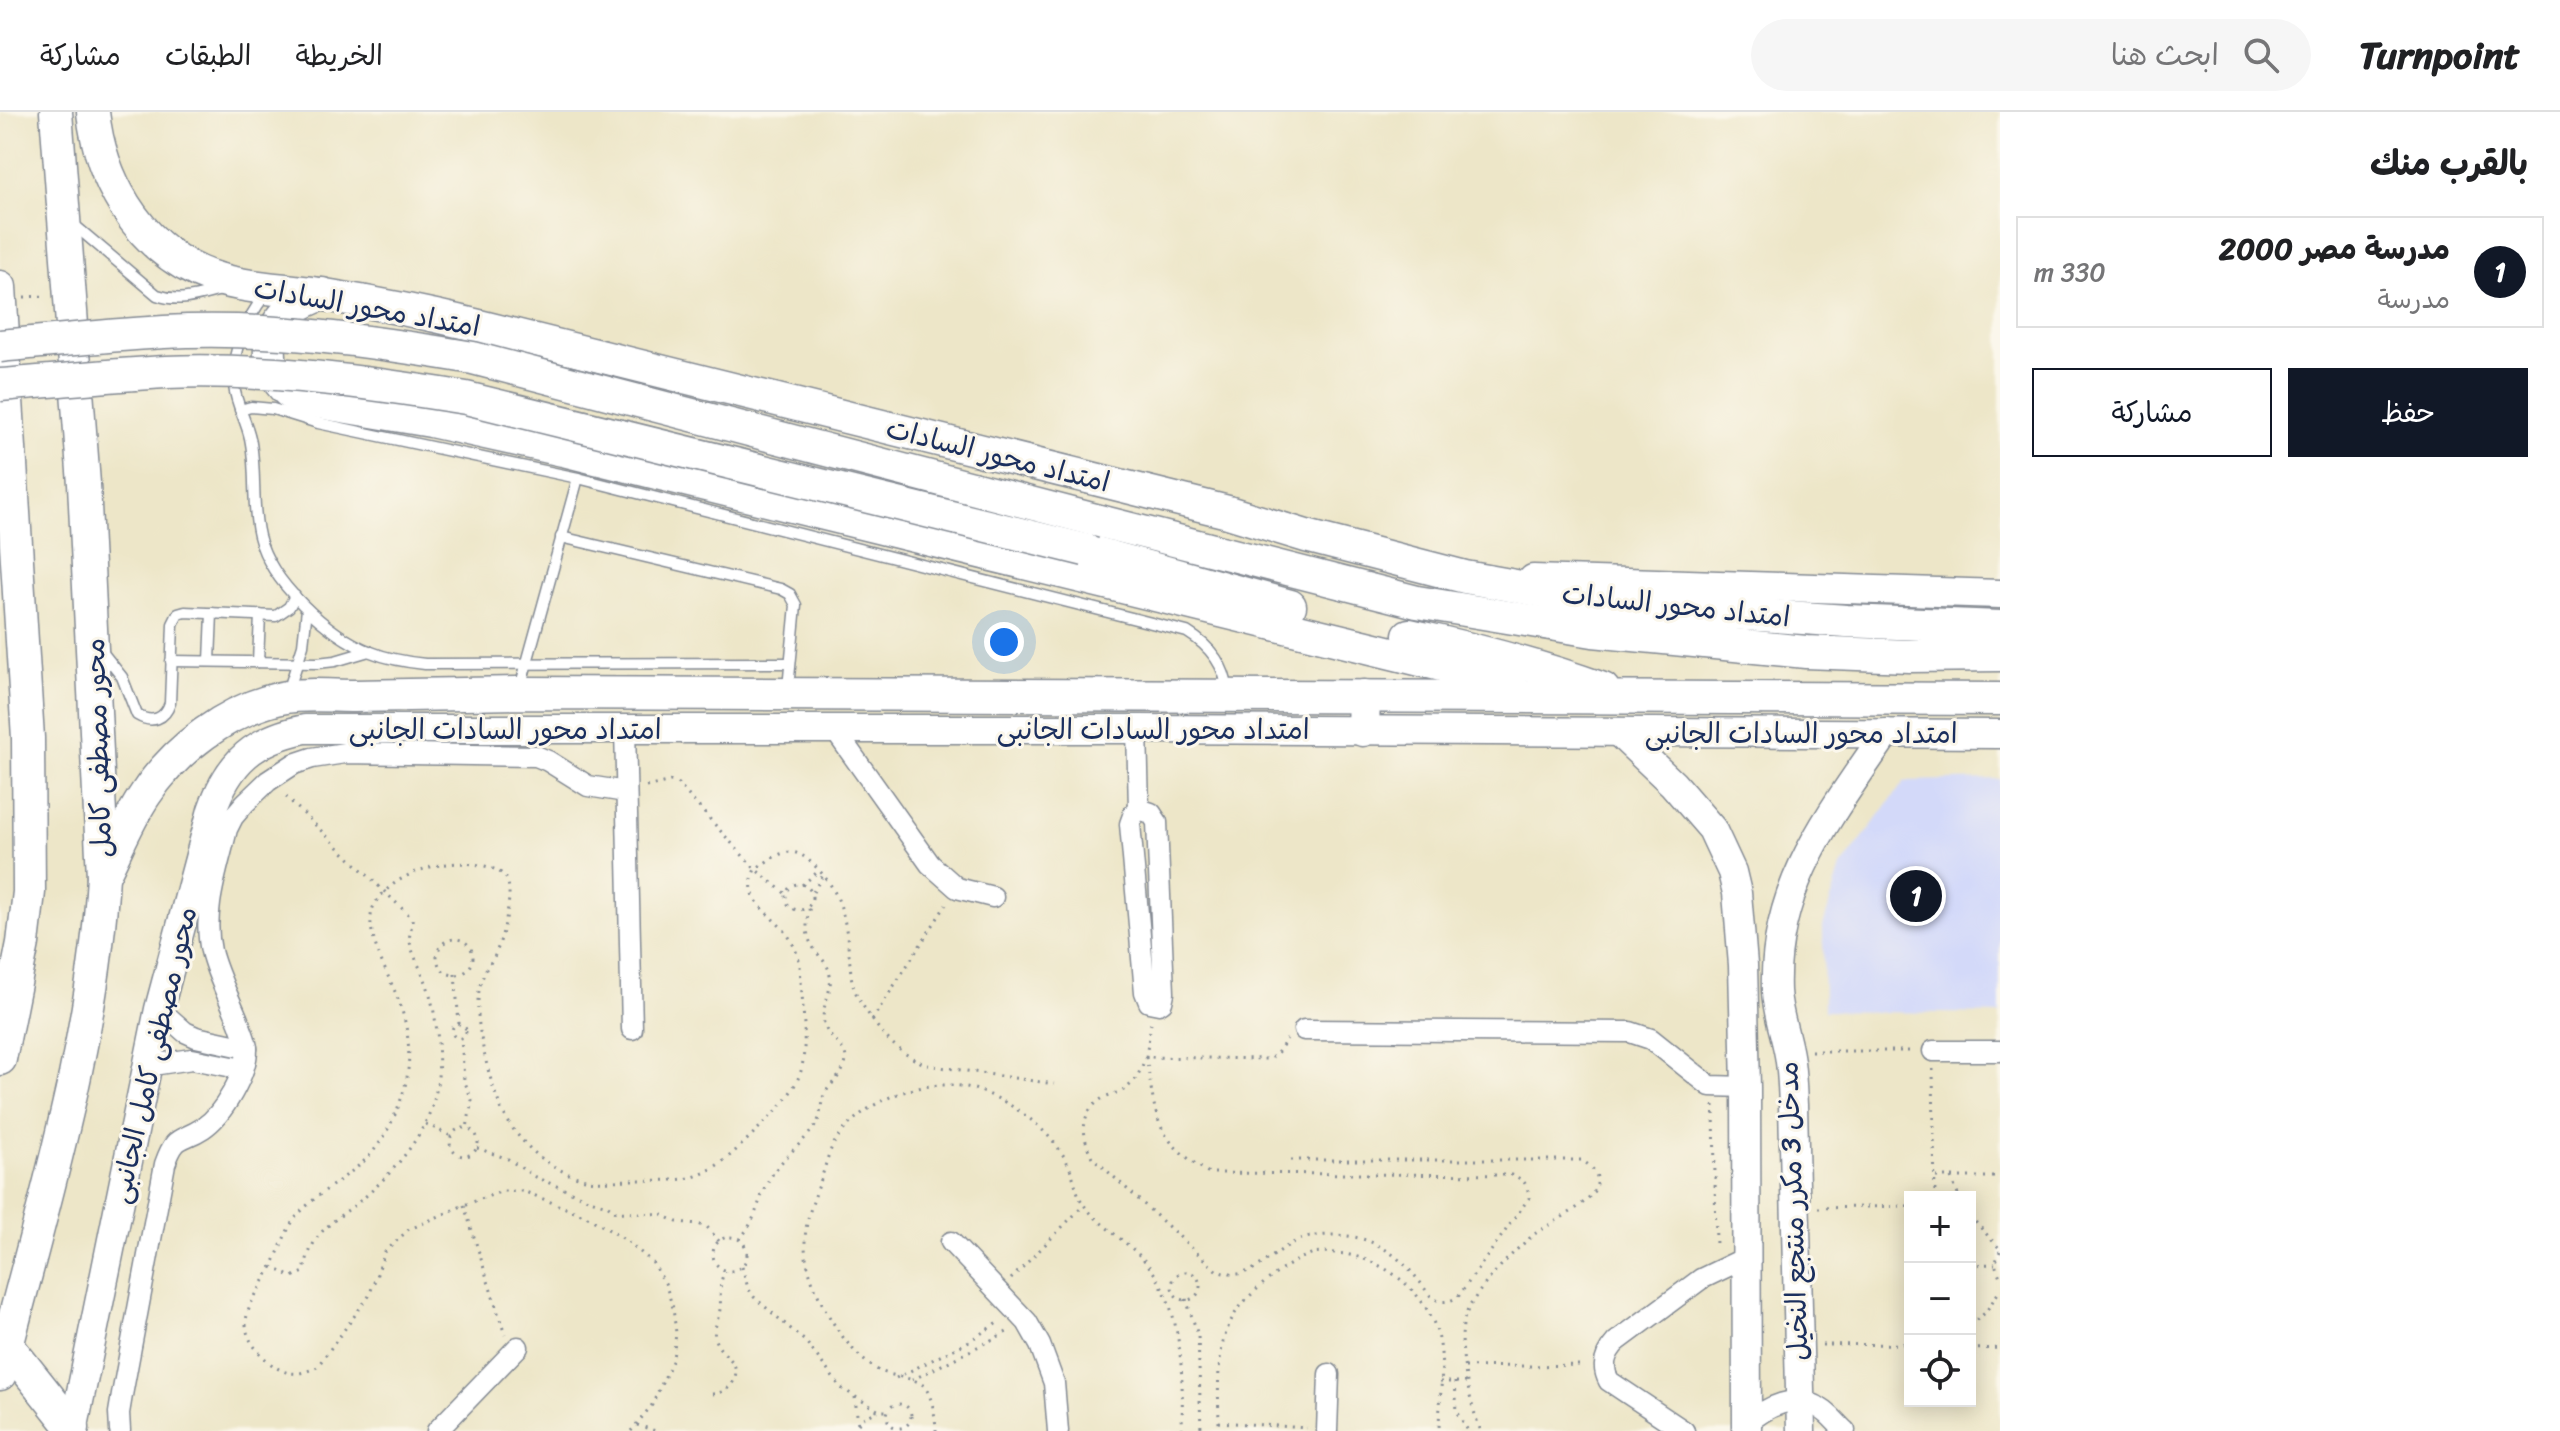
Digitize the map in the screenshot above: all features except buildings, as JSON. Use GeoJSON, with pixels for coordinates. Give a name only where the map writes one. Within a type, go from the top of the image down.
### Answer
{"type":"FeatureCollection","features":[{"type":"Feature","properties":{"kind":"main road","name":"محور مصطفى كامل"},"geometry":{"type":"LineString","coordinates":[[4,1360],[80,1052],[100,931],[103,876],[93,642],[56,112]]}},
{"type":"Feature","properties":{"kind":"main road","name":"امتداد محور السادات"},"geometry":{"type":"LineString","coordinates":[[93,112],[102,161],[110,181],[133,218],[164,249],[201,273],[475,325],[1228,512],[1306,536],[1465,577],[1626,606],[1847,621],[2000,627]]}},
{"type":"Feature","properties":{"kind":"main road"},"geometry":{"type":"LineString","coordinates":[[0,287],[28,738],[29,892],[23,943],[0,1059]]}},
{"type":"Feature","properties":{"kind":"main road"},"geometry":{"type":"LineString","coordinates":[[322,294],[295,306],[286,314],[273,333],[270,344],[275,376],[288,393],[300,399],[431,421],[594,457],[1445,666],[1530,697]]}},
{"type":"Feature","properties":{"kind":"main road","name":"امتداد محور السادات"},"geometry":{"type":"LineString","coordinates":[[0,346],[197,332],[290,335],[413,348],[473,358],[1417,602],[1593,631],[1806,652],[1909,656],[2000,655]]}},
{"type":"Feature","properties":{"kind":"main road"},"geometry":{"type":"LineString","coordinates":[[0,385],[167,372],[287,376],[466,398],[1085,550],[1360,625],[1467,648],[1550,670],[1624,697]]}},
{"type":"Feature","properties":{"kind":"main road"},"geometry":{"type":"LineString","coordinates":[[0,642],[15,682],[28,738]]}},
{"type":"Feature","properties":{"kind":"main road"},"geometry":{"type":"LineString","coordinates":[[103,876],[146,793],[187,747],[238,714],[285,697],[522,678],[788,679],[1229,696],[2000,699]]}},
{"type":"Feature","properties":{"kind":"main road"},"geometry":{"type":"LineString","coordinates":[[1363,730],[1364,696]]}},
{"type":"Feature","properties":{"kind":"main road"},"geometry":{"type":"LineString","coordinates":[[4,1360],[73,1430]]}},
{"type":"Feature","properties":{"kind":"street"},"geometry":{"type":"LineString","coordinates":[[1465,577],[2000,594]]}},
{"type":"Feature","properties":{"kind":"street"},"geometry":{"type":"LineString","coordinates":[[625,728],[632,1029]]}},
{"type":"Feature","properties":{"kind":"street","name":"امتداد محور السادات الجانبى"},"geometry":{"type":"LineString","coordinates":[[305,729],[1137,729],[2000,734]]}},
{"type":"Feature","properties":{"kind":"street","name":"محور مصطفى كامل الجانبى"},"geometry":{"type":"LineString","coordinates":[[73,1430],[146,1066],[219,789],[238,762],[263,742],[305,729]]}},
{"type":"Feature","properties":{"kind":"street"},"geometry":{"type":"LineString","coordinates":[[834,729],[920,853],[941,876],[957,888],[993,897]]}},
{"type":"Feature","properties":{"kind":"street"},"geometry":{"type":"LineString","coordinates":[[1137,729],[1139,809],[1151,813],[1157,822],[1164,993],[1162,1002],[1153,1004]]}},
{"type":"Feature","properties":{"kind":"street"},"geometry":{"type":"LineString","coordinates":[[1618,732],[1673,784],[1712,829],[1732,872],[1737,893],[1743,965],[1746,1087],[1746,1428]]}},
{"type":"Feature","properties":{"kind":"street","name":"مدخل 3 مكرر منتجع النخيل"},"geometry":{"type":"LineString","coordinates":[[1801,1431],[1793,1105],[1788,1051],[1779,1017],[1777,965],[1786,910],[1796,877],[1824,824],[1886,733]]}},
{"type":"Feature","properties":{"kind":"street"},"geometry":{"type":"LineString","coordinates":[[120,1431],[122,1395],[165,1164],[179,1139],[203,1128],[220,1111],[243,1069],[247,1048],[212,953],[208,914],[227,829],[233,817],[268,781],[294,764],[328,754],[536,756],[579,782],[626,792]]}},
{"type":"Feature","properties":{"kind":"street"},"geometry":{"type":"LineString","coordinates":[[1743,965],[1777,965]]}},
{"type":"Feature","properties":{"kind":"street"},"geometry":{"type":"LineString","coordinates":[[159,1009],[185,1032],[196,1037],[247,1048]]}},
{"type":"Feature","properties":{"kind":"street"},"geometry":{"type":"LineString","coordinates":[[1304,1030],[1630,1032],[1651,1039],[1710,1086],[1746,1087]]}},
{"type":"Feature","properties":{"kind":"street"},"geometry":{"type":"LineString","coordinates":[[1933,1051],[2000,1051]]}},
{"type":"Feature","properties":{"kind":"street"},"geometry":{"type":"LineString","coordinates":[[146,1066],[192,1059],[243,1069]]}},
{"type":"Feature","properties":{"kind":"street"},"geometry":{"type":"LineString","coordinates":[[951,1242],[1021,1317],[1048,1363],[1054,1383],[1058,1431]]}},
{"type":"Feature","properties":{"kind":"street"},"geometry":{"type":"LineString","coordinates":[[1684,1431],[1609,1381],[1604,1365],[1608,1351],[1682,1292],[1745,1258]]}},
{"type":"Feature","properties":{"kind":"street"},"geometry":{"type":"LineString","coordinates":[[437,1431],[518,1347]]}},
{"type":"Feature","properties":{"kind":"street"},"geometry":{"type":"LineString","coordinates":[[1327,1430],[1329,1374]]}},
{"type":"Feature","properties":{"kind":"street"},"geometry":{"type":"LineString","coordinates":[[1746,1428],[1770,1407],[1800,1402],[1820,1407],[1845,1431]]}},
{"type":"Feature","properties":{"kind":"lane"},"geometry":{"type":"LineString","coordinates":[[65,217],[157,295],[168,299],[186,300],[257,285],[252,314],[239,346],[233,384],[250,436],[259,537],[274,567],[307,609],[336,632],[369,651],[388,658],[522,678],[578,478]]}},
{"type":"Feature","properties":{"kind":"lane"},"geometry":{"type":"LineString","coordinates":[[240,410],[251,407],[273,409],[318,423],[578,478],[1187,632],[1201,641],[1217,660],[1229,696]]}},
{"type":"Feature","properties":{"kind":"lane"},"geometry":{"type":"LineString","coordinates":[[561,537],[786,591],[796,605],[788,679]]}},
{"type":"Feature","properties":{"kind":"lane"},"geometry":{"type":"LineString","coordinates":[[93,642],[122,677],[137,715],[155,720],[168,709],[175,617],[185,612],[276,616],[289,607],[295,596]]}},
{"type":"Feature","properties":{"kind":"lane"},"geometry":{"type":"LineString","coordinates":[[285,697],[299,663],[307,609]]}},
{"type":"Feature","properties":{"kind":"lane"},"geometry":{"type":"LineString","coordinates":[[210,661],[212,613]]}},
{"type":"Feature","properties":{"kind":"lane"},"geometry":{"type":"LineString","coordinates":[[258,662],[260,615]]}},
{"type":"Feature","properties":{"kind":"lane"},"geometry":{"type":"LineString","coordinates":[[171,661],[299,663],[335,661],[369,651]]}},
{"type":"Feature","properties":{"kind":"path"},"geometry":{"type":"LineString","coordinates":[[1,299],[70,294]]}},
{"type":"Feature","properties":{"kind":"path"},"geometry":{"type":"LineString","coordinates":[[268,781],[412,918],[410,943],[435,1009],[438,1067],[435,1095],[425,1124],[412,1145],[364,1197],[323,1228],[313,1241],[304,1272],[292,1277],[272,1267]]}},
{"type":"Feature","properties":{"kind":"path"},"geometry":{"type":"LineString","coordinates":[[626,792],[671,781],[678,784],[755,869],[786,894],[788,905],[797,910],[807,908],[811,903]]}},
{"type":"Feature","properties":{"kind":"path"},"geometry":{"type":"LineString","coordinates":[[631,1431],[652,1405],[673,1359],[676,1333],[673,1308],[665,1283],[652,1262],[626,1240],[586,1216],[523,1191],[503,1191],[408,1230],[385,1252],[369,1296],[317,1367],[305,1373],[291,1374],[279,1370],[258,1352],[249,1336],[246,1320],[251,1301],[272,1267],[296,1217],[367,1158],[382,1139],[402,1096],[409,1054],[407,1032],[393,984],[370,928],[370,914],[375,902],[385,892],[402,880],[440,863],[466,862],[492,868],[504,875],[509,885],[504,931],[495,956],[484,973],[478,994],[480,1031],[496,1095],[505,1116],[533,1152],[552,1166],[573,1175],[596,1181],[685,1179],[703,1173],[727,1159],[787,1098],[800,1074],[804,1057],[800,964],[786,932],[757,903],[750,886],[755,869],[789,851],[802,853],[822,872],[839,896],[846,923],[853,987],[882,1035],[895,1048],[927,1065],[1054,1084]]}},
{"type":"Feature","properties":{"kind":"path"},"geometry":{"type":"LineString","coordinates":[[786,894],[795,885],[802,885],[822,872]]}},
{"type":"Feature","properties":{"kind":"path"},"geometry":{"type":"LineString","coordinates":[[739,1239],[753,1222],[767,1184],[782,1160],[815,1128],[822,1113],[824,1096],[843,1069],[846,1059],[844,1050],[826,1030],[823,1017],[824,1003],[830,990],[829,969],[813,949],[807,934],[806,918],[812,893],[822,872]]}},
{"type":"Feature","properties":{"kind":"path"},"geometry":{"type":"LineString","coordinates":[[802,885],[812,893]]}},
{"type":"Feature","properties":{"kind":"path"},"geometry":{"type":"LineString","coordinates":[[872,1020],[957,888]]}},
{"type":"Feature","properties":{"kind":"path"},"geometry":{"type":"LineString","coordinates":[[449,939],[463,941],[473,952],[471,967],[460,975],[455,974],[446,974],[437,962],[438,949],[449,939]]}},
{"type":"Feature","properties":{"kind":"path"},"geometry":{"type":"LineString","coordinates":[[455,974],[459,1024],[466,1030],[461,1037],[464,1080],[472,1100],[467,1128]]}},
{"type":"Feature","properties":{"kind":"path"},"geometry":{"type":"LineString","coordinates":[[1146,1057],[1130,1086],[1105,1097],[1091,1108],[1084,1123],[1084,1141],[1092,1157],[1217,1271],[1228,1275],[1253,1271],[1275,1253],[1300,1240],[1328,1235],[1356,1237],[1383,1247],[1406,1264],[1429,1296],[1438,1302],[1449,1302],[1458,1297],[1529,1198],[1528,1187],[1522,1178],[1511,1175],[1209,1173],[1171,1144],[1157,1122],[1146,1057],[1153,1004]]}},
{"type":"Feature","properties":{"kind":"path"},"geometry":{"type":"LineString","coordinates":[[459,1024],[455,1025],[453,1032],[461,1037]]}},
{"type":"Feature","properties":{"kind":"path"},"geometry":{"type":"LineString","coordinates":[[1146,1057],[1267,1059],[1280,1050],[1292,1032],[1304,1030]]}},
{"type":"Feature","properties":{"kind":"path"},"geometry":{"type":"LineString","coordinates":[[1788,1051],[1933,1051],[1935,1191]]}},
{"type":"Feature","properties":{"kind":"path"},"geometry":{"type":"LineString","coordinates":[[1702,1081],[1703,1089],[1714,1103],[1716,1272]]}},
{"type":"Feature","properties":{"kind":"path"},"geometry":{"type":"LineString","coordinates":[[425,1124],[451,1136]]}},
{"type":"Feature","properties":{"kind":"path"},"geometry":{"type":"LineString","coordinates":[[467,1128],[477,1136],[477,1148],[468,1156],[451,1148],[451,1136],[455,1131],[467,1128]]}},
{"type":"Feature","properties":{"kind":"path"},"geometry":{"type":"LineString","coordinates":[[477,1148],[508,1159],[535,1177],[607,1205],[616,1212],[661,1214],[677,1222],[698,1224],[707,1227],[719,1241]]}},
{"type":"Feature","properties":{"kind":"path"},"geometry":{"type":"LineString","coordinates":[[1291,1160],[1581,1160],[1592,1166],[1597,1177],[1596,1189],[1573,1209],[1535,1234],[1501,1266],[1465,1314],[1462,1326],[1467,1382],[1472,1410],[1481,1431]]}},
{"type":"Feature","properties":{"kind":"path"},"geometry":{"type":"LineString","coordinates":[[1934,1177],[2000,1177]]}},
{"type":"Feature","properties":{"kind":"path"},"geometry":{"type":"LineString","coordinates":[[1950,1177],[1956,1191]]}},
{"type":"Feature","properties":{"kind":"path"},"geometry":{"type":"LineString","coordinates":[[464,1205],[501,1325],[518,1347]]}},
{"type":"Feature","properties":{"kind":"path"},"geometry":{"type":"LineString","coordinates":[[997,1293],[1084,1205]]}},
{"type":"Feature","properties":{"kind":"path"},"geometry":{"type":"LineString","coordinates":[[1795,1209],[1904,1206]]}},
{"type":"Feature","properties":{"kind":"path"},"geometry":{"type":"LineString","coordinates":[[1976,1223],[2000,1250],[1995,1264],[2000,1277]]}},
{"type":"Feature","properties":{"kind":"path"},"geometry":{"type":"LineString","coordinates":[[729,1237],[739,1239],[748,1252],[742,1267],[737,1271],[725,1271],[714,1261],[713,1254],[719,1241],[729,1237]]}},
{"type":"Feature","properties":{"kind":"path"},"geometry":{"type":"LineString","coordinates":[[1219,1431],[1220,1355],[1234,1315],[1270,1279],[1291,1264],[1316,1253],[1359,1257],[1381,1266],[1401,1279],[1417,1295],[1430,1315],[1442,1361],[1439,1431]]}},
{"type":"Feature","properties":{"kind":"path"},"geometry":{"type":"LineString","coordinates":[[1976,1265],[1995,1264]]}},
{"type":"Feature","properties":{"kind":"path"},"geometry":{"type":"LineString","coordinates":[[742,1267],[754,1297],[806,1342],[836,1383],[879,1411]]}},
{"type":"Feature","properties":{"kind":"path"},"geometry":{"type":"LineString","coordinates":[[712,1394],[729,1388],[736,1371],[734,1362],[716,1343],[714,1335],[720,1312],[720,1283],[725,1271]]}},
{"type":"Feature","properties":{"kind":"path"},"geometry":{"type":"LineString","coordinates":[[1186,1299],[1192,1298],[1200,1289],[1197,1277],[1186,1272],[1175,1277],[1173,1283],[1175,1294],[1186,1299],[1198,1335],[1201,1431]]}},
{"type":"Feature","properties":{"kind":"path"},"geometry":{"type":"LineString","coordinates":[[1976,1320],[1985,1313],[2000,1290]]}},
{"type":"Feature","properties":{"kind":"path"},"geometry":{"type":"LineString","coordinates":[[896,1378],[1021,1317]]}},
{"type":"Feature","properties":{"kind":"path"},"geometry":{"type":"LineString","coordinates":[[911,1381],[970,1351],[1021,1317]]}},
{"type":"Feature","properties":{"kind":"path"},"geometry":{"type":"LineString","coordinates":[[966,1343],[970,1351]]}},
{"type":"Feature","properties":{"kind":"path"},"geometry":{"type":"LineString","coordinates":[[1797,1345],[1904,1344]]}},
{"type":"Feature","properties":{"kind":"path"},"geometry":{"type":"LineString","coordinates":[[1976,1349],[2000,1348]]}},
{"type":"Feature","properties":{"kind":"path"},"geometry":{"type":"LineString","coordinates":[[1465,1367],[1604,1365]]}},
{"type":"Feature","properties":{"kind":"path"},"geometry":{"type":"LineString","coordinates":[[1440,1382],[1467,1382]]}},
{"type":"Feature","properties":{"kind":"path"},"geometry":{"type":"LineString","coordinates":[[1455,1382],[1457,1411],[1468,1431]]}},
{"type":"Feature","properties":{"kind":"path"},"geometry":{"type":"LineString","coordinates":[[855,1397],[858,1424]]}},
{"type":"Feature","properties":{"kind":"path"},"geometry":{"type":"LineString","coordinates":[[855,1431],[863,1418],[879,1411],[888,1411],[901,1403],[910,1410],[910,1420],[907,1425],[897,1428],[888,1421],[888,1411]]}},
{"type":"Feature","properties":{"kind":"path"},"geometry":{"type":"LineString","coordinates":[[1219,1422],[1327,1430]]}},
{"type":"Feature","properties":{"kind":"path"},"geometry":{"type":"LineString","coordinates":[[636,1425],[656,1431]]}},
{"type":"Feature","properties":{"kind":"shaded area"},"geometry":{"type":"Polygon","coordinates":[[[2000,779],[2000,1014],[1824,1011],[1823,926],[1841,867],[1905,781],[2000,779]]]}},
{"type":"Feature","properties":{"kind":"place","name":"مدرسة مصر 2000"},"geometry":{"type":"Point","coordinates":[1916,896]}}]}
